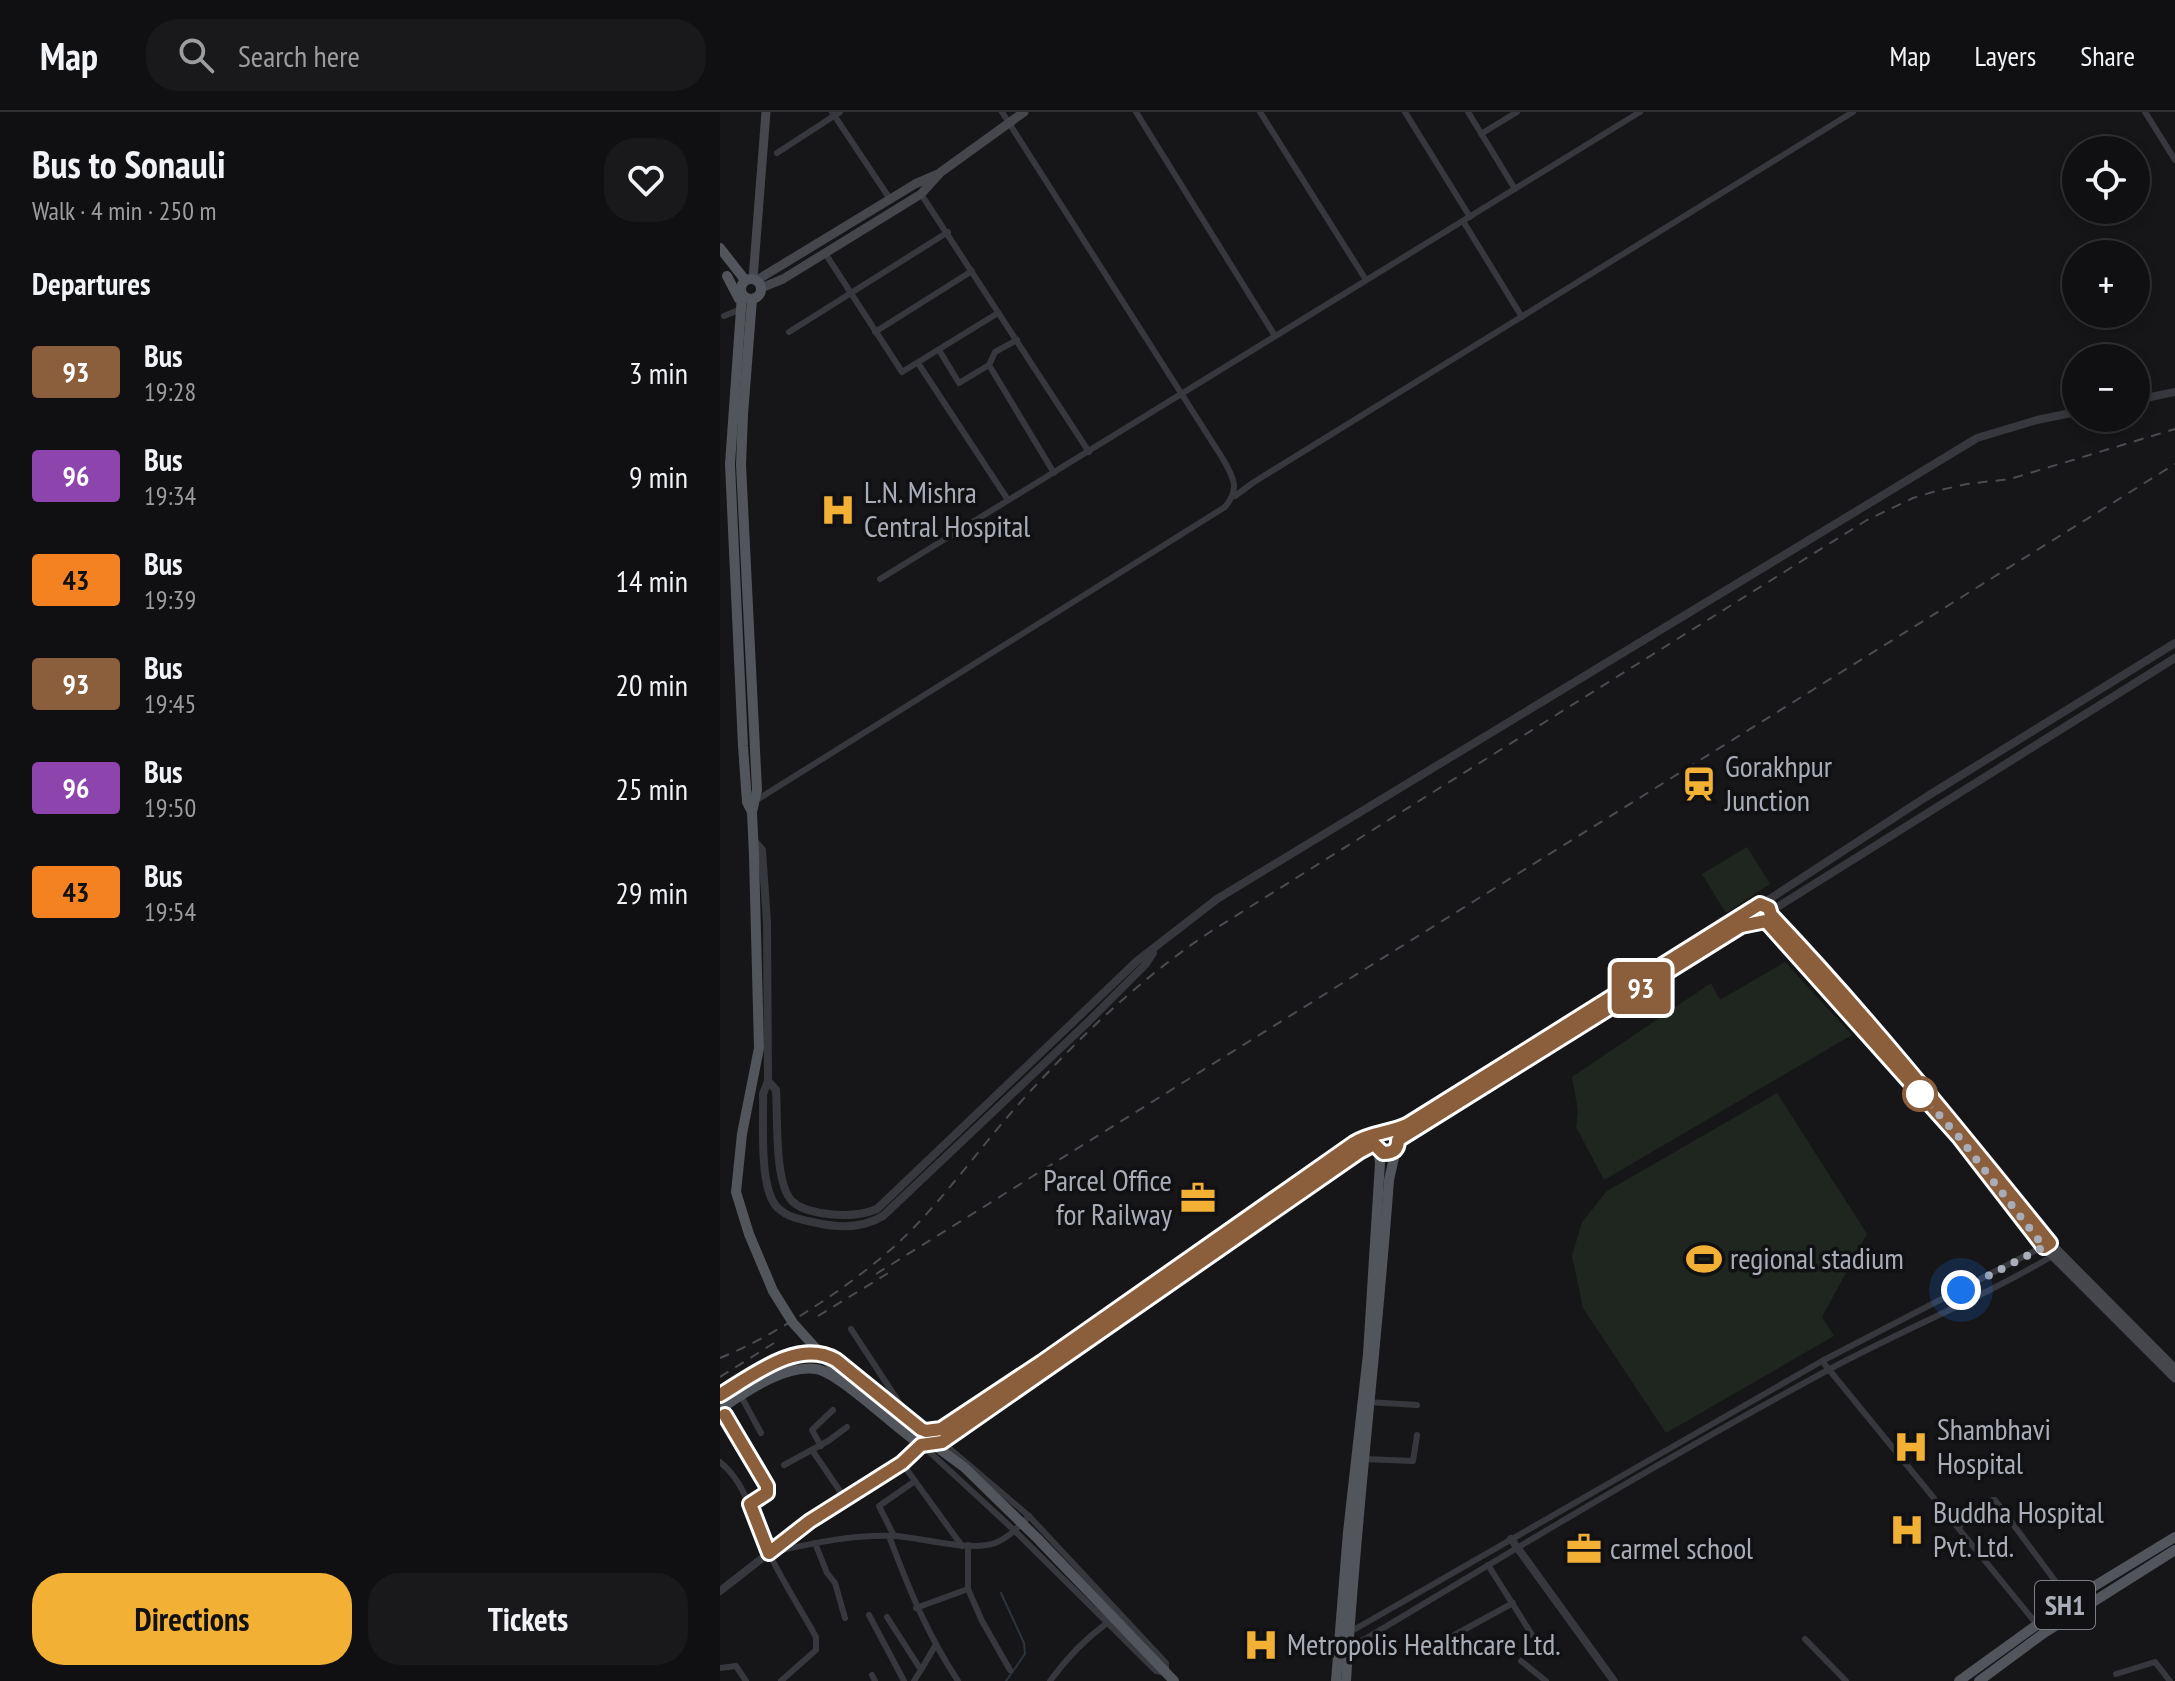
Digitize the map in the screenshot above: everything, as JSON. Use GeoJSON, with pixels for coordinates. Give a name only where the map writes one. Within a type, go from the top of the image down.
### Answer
{"type":"FeatureCollection","features":[{"type":"Feature","properties":{"kind":"main road"},"geometry":{"type":"LineString","coordinates":[[766,112],[754,260],[730,464],[754,841],[759,1048],[742,1134],[736,1192],[749,1234],[773,1291],[793,1323],[832,1366],[866,1395],[964,1467],[1170,1677]]}},
{"type":"Feature","properties":{"kind":"main road"},"geometry":{"type":"LineString","coordinates":[[748,293],[890,199],[941,172],[1024,112]]}},
{"type":"Feature","properties":{"kind":"main road"},"geometry":{"type":"LineString","coordinates":[[748,293],[772,277],[825,253],[921,194],[941,172]]}},
{"type":"Feature","properties":{"kind":"main road"},"geometry":{"type":"LineString","coordinates":[[720,248],[748,293]]}},
{"type":"Feature","properties":{"kind":"main road"},"geometry":{"type":"LineString","coordinates":[[754,260],[772,277]]}},
{"type":"Feature","properties":{"kind":"main road"},"geometry":{"type":"LineString","coordinates":[[723,272],[748,293]]}},
{"type":"Feature","properties":{"kind":"main road"},"geometry":{"type":"LineString","coordinates":[[720,1395],[778,1362],[816,1352],[836,1360],[926,1431],[941,1429],[1055,1353],[1354,1143],[1377,1142],[1390,1153],[1396,1140],[1759,905],[1767,905],[1766,917]]}},
{"type":"Feature","properties":{"kind":"main road"},"geometry":{"type":"LineString","coordinates":[[1759,905],[1753,916],[1766,917],[1812,959],[1955,1124],[2047,1245],[2175,1369]]}},
{"type":"Feature","properties":{"kind":"main road"},"geometry":{"type":"LineString","coordinates":[[1336,1681],[1343,1646],[1389,1180],[1396,1140],[1741,926],[1766,917]]}},
{"type":"Feature","properties":{"kind":"main road"},"geometry":{"type":"LineString","coordinates":[[723,1412],[741,1396],[788,1372],[812,1369],[824,1371],[922,1445],[942,1442],[1377,1142],[1384,1130],[1396,1140]]}},
{"type":"Feature","properties":{"kind":"main road"},"geometry":{"type":"LineString","coordinates":[[1367,1402],[1380,1163],[1377,1142]]}},
{"type":"Feature","properties":{"kind":"main road"},"geometry":{"type":"LineString","coordinates":[[2056,1254],[2175,1378]]}},
{"type":"Feature","properties":{"kind":"main road","name":"SH1"},"geometry":{"type":"LineString","coordinates":[[1979,1681],[2070,1601],[2175,1537]]}},
{"type":"Feature","properties":{"kind":"main road","name":"SH1"},"geometry":{"type":"LineString","coordinates":[[1959,1681],[2040,1628],[2175,1550]]}},
{"type":"Feature","properties":{"kind":"main road"},"geometry":{"type":"LineString","coordinates":[[1343,1646],[1346,1681]]}},
{"type":"Feature","properties":{"kind":"street"},"geometry":{"type":"LineString","coordinates":[[1002,112],[1234,478],[1233,498]]}},
{"type":"Feature","properties":{"kind":"street"},"geometry":{"type":"LineString","coordinates":[[1136,112],[1275,336]]}},
{"type":"Feature","properties":{"kind":"street"},"geometry":{"type":"LineString","coordinates":[[1260,112],[1366,280]]}},
{"type":"Feature","properties":{"kind":"street"},"geometry":{"type":"LineString","coordinates":[[1405,112],[1522,317]]}},
{"type":"Feature","properties":{"kind":"street"},"geometry":{"type":"LineString","coordinates":[[1468,112],[1515,189]]}},
{"type":"Feature","properties":{"kind":"street"},"geometry":{"type":"LineString","coordinates":[[1481,134],[1517,112]]}},
{"type":"Feature","properties":{"kind":"street"},"geometry":{"type":"LineString","coordinates":[[880,579],[1640,112]]}},
{"type":"Feature","properties":{"kind":"street"},"geometry":{"type":"LineString","coordinates":[[752,805],[1225,507],[1254,482],[1853,112]]}},
{"type":"Feature","properties":{"kind":"street"},"geometry":{"type":"LineString","coordinates":[[2145,112],[2175,160]]}},
{"type":"Feature","properties":{"kind":"street"},"geometry":{"type":"LineString","coordinates":[[777,153],[836,113],[890,199]]}},
{"type":"Feature","properties":{"kind":"street"},"geometry":{"type":"LineString","coordinates":[[921,194],[1089,452]]}},
{"type":"Feature","properties":{"kind":"street"},"geometry":{"type":"LineString","coordinates":[[789,332],[948,232]]}},
{"type":"Feature","properties":{"kind":"street"},"geometry":{"type":"LineString","coordinates":[[825,253],[902,372],[998,313]]}},
{"type":"Feature","properties":{"kind":"street"},"geometry":{"type":"LineString","coordinates":[[875,332],[972,271]]}},
{"type":"Feature","properties":{"kind":"street"},"geometry":{"type":"LineString","coordinates":[[724,316],[748,293]]}},
{"type":"Feature","properties":{"kind":"street"},"geometry":{"type":"LineString","coordinates":[[939,350],[959,383],[989,365],[995,352],[1017,340]]}},
{"type":"Feature","properties":{"kind":"street"},"geometry":{"type":"LineString","coordinates":[[918,363],[1008,500]]}},
{"type":"Feature","properties":{"kind":"street"},"geometry":{"type":"LineString","coordinates":[[989,365],[1054,473]]}},
{"type":"Feature","properties":{"kind":"street"},"geometry":{"type":"LineString","coordinates":[[2150,397],[2175,392]]}},
{"type":"Feature","properties":{"kind":"street"},"geometry":{"type":"LineString","coordinates":[[768,1081],[776,1090],[783,1185],[787,1194],[805,1210],[830,1215],[868,1213],[888,1200],[1137,961],[1217,899],[1977,438],[2062,415]]}},
{"type":"Feature","properties":{"kind":"street"},"geometry":{"type":"LineString","coordinates":[[1759,905],[2175,643]]}},
{"type":"Feature","properties":{"kind":"street"},"geometry":{"type":"LineString","coordinates":[[1766,917],[2175,658]]}},
{"type":"Feature","properties":{"kind":"street"},"geometry":{"type":"LineString","coordinates":[[754,841],[762,850],[767,922],[768,1081],[763,1094],[767,1188],[771,1199],[788,1215],[824,1225],[851,1226],[874,1221],[888,1212],[1088,1022],[1145,965],[1155,949]]}},
{"type":"Feature","properties":{"kind":"street"},"geometry":{"type":"LineString","coordinates":[[1344,1633],[1822,1361],[2047,1245]]}},
{"type":"Feature","properties":{"kind":"street"},"geometry":{"type":"LineString","coordinates":[[1343,1646],[1365,1639],[1772,1401],[2056,1254]]}},
{"type":"Feature","properties":{"kind":"street"},"geometry":{"type":"LineString","coordinates":[[851,1329],[911,1421]]}},
{"type":"Feature","properties":{"kind":"street"},"geometry":{"type":"LineString","coordinates":[[1822,1361],[2040,1628]]}},
{"type":"Feature","properties":{"kind":"street"},"geometry":{"type":"LineString","coordinates":[[1767,1392],[1772,1401]]}},
{"type":"Feature","properties":{"kind":"street"},"geometry":{"type":"LineString","coordinates":[[741,1396],[761,1433]]}},
{"type":"Feature","properties":{"kind":"street"},"geometry":{"type":"LineString","coordinates":[[1367,1402],[1417,1405]]}},
{"type":"Feature","properties":{"kind":"street"},"geometry":{"type":"LineString","coordinates":[[821,1446],[812,1430],[833,1410]]}},
{"type":"Feature","properties":{"kind":"street"},"geometry":{"type":"LineString","coordinates":[[723,1412],[768,1490],[750,1504]]}},
{"type":"Feature","properties":{"kind":"street"},"geometry":{"type":"LineString","coordinates":[[784,1465],[821,1446],[847,1427]]}},
{"type":"Feature","properties":{"kind":"street"},"geometry":{"type":"LineString","coordinates":[[1360,1459],[1413,1461],[1417,1435]]}},
{"type":"Feature","properties":{"kind":"street"},"geometry":{"type":"LineString","coordinates":[[942,1442],[1029,1516],[1166,1663],[1170,1677]]}},
{"type":"Feature","properties":{"kind":"street"},"geometry":{"type":"LineString","coordinates":[[720,1591],[810,1521],[902,1463],[922,1445],[1015,1531],[1156,1671],[1170,1677]]}},
{"type":"Feature","properties":{"kind":"street"},"geometry":{"type":"LineString","coordinates":[[812,1450],[846,1500]]}},
{"type":"Feature","properties":{"kind":"street"},"geometry":{"type":"LineString","coordinates":[[720,1462],[730,1471],[750,1504],[769,1553],[817,1641],[816,1650],[781,1681]]}},
{"type":"Feature","properties":{"kind":"street"},"geometry":{"type":"LineString","coordinates":[[902,1463],[965,1546],[968,1589],[1010,1670]]}},
{"type":"Feature","properties":{"kind":"street"},"geometry":{"type":"LineString","coordinates":[[915,1481],[879,1506],[916,1608],[935,1646],[958,1681]]}},
{"type":"Feature","properties":{"kind":"street"},"geometry":{"type":"LineString","coordinates":[[1958,1527],[1995,1500],[2070,1601]]}},
{"type":"Feature","properties":{"kind":"street"},"geometry":{"type":"LineString","coordinates":[[769,1553],[815,1543],[891,1536],[965,1546],[996,1543],[1015,1531],[1029,1516]]}},
{"type":"Feature","properties":{"kind":"street"},"geometry":{"type":"LineString","coordinates":[[1511,1539],[1614,1681]]}},
{"type":"Feature","properties":{"kind":"street"},"geometry":{"type":"LineString","coordinates":[[815,1543],[827,1573],[835,1583],[845,1618]]}},
{"type":"Feature","properties":{"kind":"street"},"geometry":{"type":"LineString","coordinates":[[1488,1565],[1541,1649]]}},
{"type":"Feature","properties":{"kind":"street"},"geometry":{"type":"LineString","coordinates":[[916,1608],[968,1589]]}},
{"type":"Feature","properties":{"kind":"street"},"geometry":{"type":"LineString","coordinates":[[1427,1650],[1513,1603]]}},
{"type":"Feature","properties":{"kind":"street"},"geometry":{"type":"LineString","coordinates":[[869,1615],[904,1681]]}},
{"type":"Feature","properties":{"kind":"street"},"geometry":{"type":"LineString","coordinates":[[887,1617],[921,1670]]}},
{"type":"Feature","properties":{"kind":"street"},"geometry":{"type":"LineString","coordinates":[[1050,1681],[1071,1655],[1107,1623]]}},
{"type":"Feature","properties":{"kind":"street"},"geometry":{"type":"LineString","coordinates":[[1805,1639],[1846,1681]]}},
{"type":"Feature","properties":{"kind":"street"},"geometry":{"type":"LineString","coordinates":[[914,1681],[935,1646]]}},
{"type":"Feature","properties":{"kind":"street"},"geometry":{"type":"LineString","coordinates":[[1521,1661],[1546,1681]]}},
{"type":"Feature","properties":{"kind":"street"},"geometry":{"type":"LineString","coordinates":[[2116,1674],[2155,1662],[2170,1681]]}},
{"type":"Feature","properties":{"kind":"street"},"geometry":{"type":"LineString","coordinates":[[720,1668],[736,1666],[746,1681]]}},
{"type":"Feature","properties":{"kind":"shaded area"},"geometry":{"type":"Polygon","coordinates":[[[1747,847],[1770,884],[1726,913],[1702,874],[1747,847]]]}},
{"type":"Feature","properties":{"kind":"shaded area"},"geometry":{"type":"Polygon","coordinates":[[[1785,962],[1852,1035],[1604,1180],[1576,1127],[1578,1111],[1572,1077],[1711,983],[1720,1000],[1785,962]]]}},
{"type":"Feature","properties":{"kind":"shaded area"},"geometry":{"type":"Polygon","coordinates":[[[1777,1093],[1867,1234],[1822,1317],[1834,1336],[1666,1433],[1583,1308],[1572,1256],[1582,1222],[1607,1191],[1777,1093]]]}},
{"type":"Feature","properties":{"kind":"waterway"},"geometry":{"type":"LineString","coordinates":[[1001,1593],[1024,1643],[1025,1654],[1006,1681]]}},
{"type":"Feature","properties":{"kind":"railway"},"geometry":{"type":"LineString","coordinates":[[720,1358],[789,1323],[880,1259],[930,1211],[1017,1106],[1085,1035],[1158,970],[1210,932],[1867,520],[1913,498],[1936,491],[2010,479],[2175,429]]}},
{"type":"Feature","properties":{"kind":"railway"},"geometry":{"type":"LineString","coordinates":[[876,1274],[2175,464]]}},
{"type":"Feature","properties":{"kind":"railway"},"geometry":{"type":"LineString","coordinates":[[818,1316],[890,1272]]}},
{"type":"Feature","properties":{"kind":"railway"},"geometry":{"type":"LineString","coordinates":[[720,1377],[774,1343]]}},
{"type":"Feature","properties":{"kind":"bus line","name":"93"},"geometry":{"type":"LineString","coordinates":[[720,1395],[778,1362],[797,1355],[821,1353],[836,1360],[921,1429],[941,1429],[1042,1362],[1354,1143],[1384,1130],[1393,1132],[1407,1125],[1760,904],[1767,905],[1771,915],[1972,1144],[2050,1243],[2044,1247],[1959,1137],[1766,921],[1758,921],[1741,926],[1398,1140],[1396,1149],[1390,1153],[1383,1153],[1374,1144],[1359,1152],[942,1442],[921,1445],[902,1463],[810,1521],[769,1553],[750,1504],[767,1493],[767,1486],[725,1415]]}},
{"type":"Feature","properties":{"kind":"place","name":"L.N. Mishra Central Hospital"},"geometry":{"type":"Point","coordinates":[838,510]}},
{"type":"Feature","properties":{"kind":"place","name":"Gorakhpur Junction"},"geometry":{"type":"Point","coordinates":[1699,784]}},
{"type":"Feature","properties":{"kind":"place","name":"Parcel Office for Railway"},"geometry":{"type":"Point","coordinates":[1198,1198]}},
{"type":"Feature","properties":{"kind":"place","name":"regional stadium"},"geometry":{"type":"Point","coordinates":[1704,1259]}},
{"type":"Feature","properties":{"kind":"place","name":"Shambhavi Hospital"},"geometry":{"type":"Point","coordinates":[1911,1447]}},
{"type":"Feature","properties":{"kind":"place","name":"Buddha Hospital Pvt. Ltd."},"geometry":{"type":"Point","coordinates":[1907,1530]}},
{"type":"Feature","properties":{"kind":"place","name":"carmel school"},"geometry":{"type":"Point","coordinates":[1584,1549]}},
{"type":"Feature","properties":{"kind":"place","name":"Metropolis Healthcare Ltd."},"geometry":{"type":"Point","coordinates":[1261,1645]}},
{"type":"Feature","properties":{"kind":"route"},"geometry":{"type":"LineString","coordinates":[[1920,1094],[1959,1137],[2044,1247],[1961,1290]]}}]}
